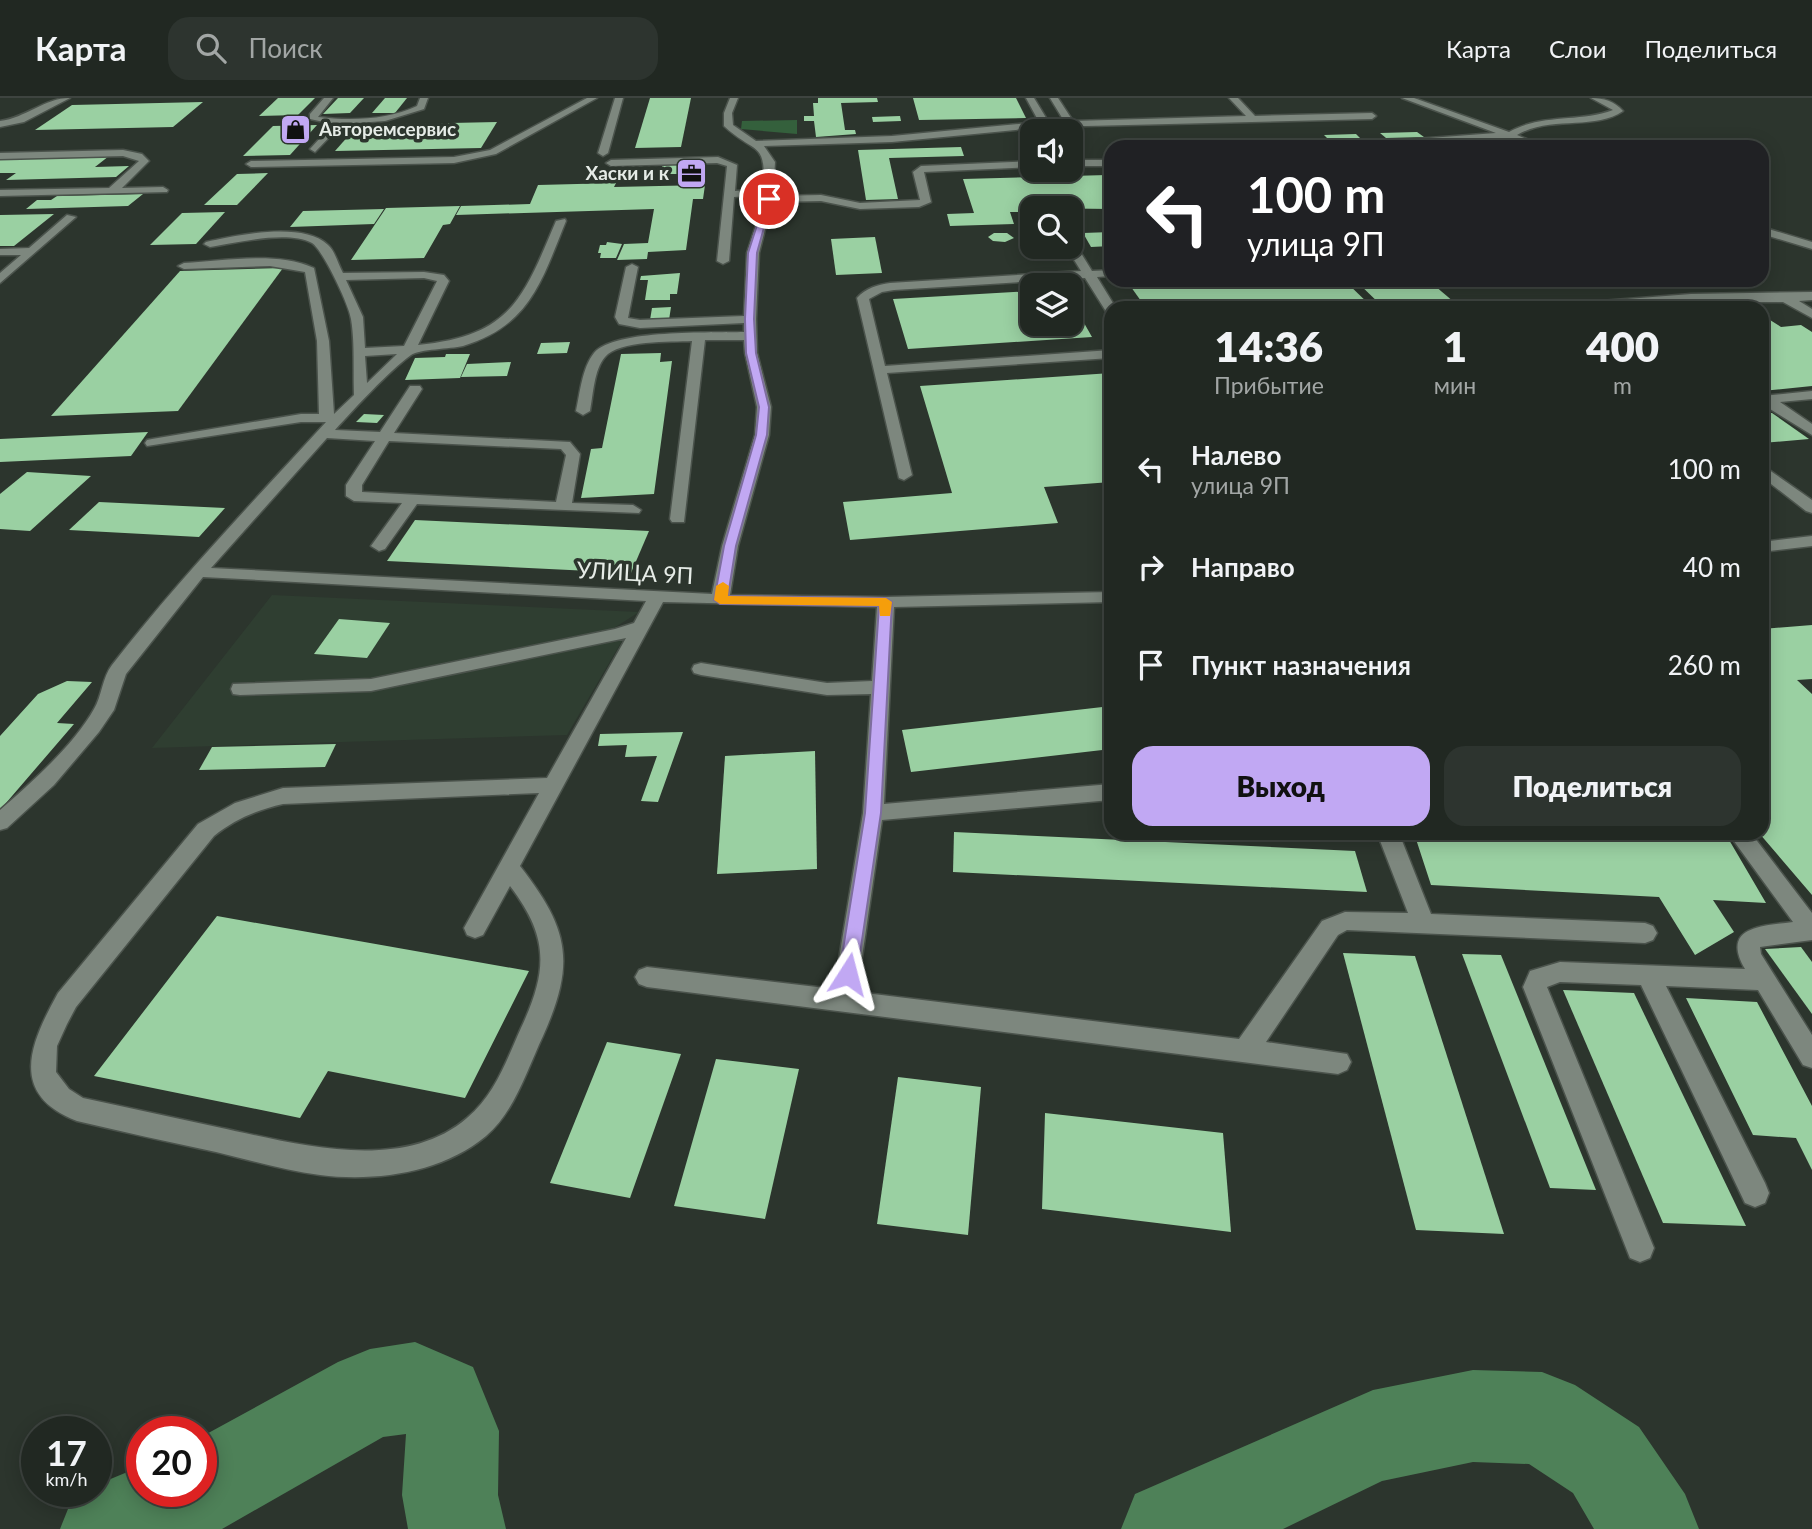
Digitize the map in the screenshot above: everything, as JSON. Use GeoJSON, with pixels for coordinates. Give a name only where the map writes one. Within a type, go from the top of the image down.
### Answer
{"type":"FeatureCollection","features":[{"type":"Feature","properties":{"kind":"street"},"geometry":{"type":"LineString","coordinates":[[0,124],[31,118],[52,103],[66,98]]}},
{"type":"Feature","properties":{"kind":"street"},"geometry":{"type":"LineString","coordinates":[[329,98],[313,116],[314,119],[340,121],[406,114],[422,107],[424,98]]}},
{"type":"Feature","properties":{"kind":"street"},"geometry":{"type":"LineString","coordinates":[[251,164],[454,160],[483,156],[593,98]]}},
{"type":"Feature","properties":{"kind":"street"},"geometry":{"type":"LineString","coordinates":[[603,153],[620,98]]}},
{"type":"Feature","properties":{"kind":"street"},"geometry":{"type":"LineString","coordinates":[[720,600],[730,546],[762,435],[764,407],[750,336],[750,319],[752,253],[769,196],[768,157],[729,126],[729,113],[734,98]]}},
{"type":"Feature","properties":{"kind":"street"},"geometry":{"type":"LineString","coordinates":[[1030,98],[1042,119]]}},
{"type":"Feature","properties":{"kind":"street"},"geometry":{"type":"LineString","coordinates":[[1054,98],[1067,119]]}},
{"type":"Feature","properties":{"kind":"street"},"geometry":{"type":"LineString","coordinates":[[1233,98],[1254,119]]}},
{"type":"Feature","properties":{"kind":"street"},"geometry":{"type":"LineString","coordinates":[[1406,98],[1522,140]]}},
{"type":"Feature","properties":{"kind":"street"},"geometry":{"type":"LineString","coordinates":[[1434,140],[1510,135],[1534,122],[1605,115],[1619,111],[1595,98]]}},
{"type":"Feature","properties":{"kind":"street"},"geometry":{"type":"LineString","coordinates":[[1083,123],[1372,116]]}},
{"type":"Feature","properties":{"kind":"street"},"geometry":{"type":"LineString","coordinates":[[315,149],[340,121]]}},
{"type":"Feature","properties":{"kind":"street"},"geometry":{"type":"LineString","coordinates":[[753,144],[892,139],[1020,126]]}},
{"type":"Feature","properties":{"kind":"street"},"geometry":{"type":"LineString","coordinates":[[0,156],[123,153],[139,156],[144,161],[142,165],[112,191]]}},
{"type":"Feature","properties":{"kind":"street"},"geometry":{"type":"LineString","coordinates":[[611,163],[724,160],[732,165],[723,261]]}},
{"type":"Feature","properties":{"kind":"street"},"geometry":{"type":"LineString","coordinates":[[1083,163],[1104,163]]}},
{"type":"Feature","properties":{"kind":"street"},"geometry":{"type":"LineString","coordinates":[[729,194],[821,198],[860,206],[919,204],[926,202],[918,172],[921,169],[933,166],[1020,164]]}},
{"type":"Feature","properties":{"kind":"street"},"geometry":{"type":"LineString","coordinates":[[0,194],[163,190]]}},
{"type":"Feature","properties":{"kind":"street"},"geometry":{"type":"LineString","coordinates":[[0,279],[71,217]]}},
{"type":"Feature","properties":{"kind":"street"},"geometry":{"type":"LineString","coordinates":[[360,352],[455,345],[479,337],[500,325],[527,298],[561,221]]}},
{"type":"Feature","properties":{"kind":"street"},"geometry":{"type":"LineString","coordinates":[[1769,233],[1812,246]]}},
{"type":"Feature","properties":{"kind":"street"},"geometry":{"type":"LineString","coordinates":[[210,244],[272,235],[313,239],[325,248],[357,317],[361,395]]}},
{"type":"Feature","properties":{"kind":"street"},"geometry":{"type":"LineString","coordinates":[[0,252],[32,251]]}},
{"type":"Feature","properties":{"kind":"street"},"geometry":{"type":"LineString","coordinates":[[1080,259],[1106,301]]}},
{"type":"Feature","properties":{"kind":"street"},"geometry":{"type":"LineString","coordinates":[[184,267],[286,263],[306,266],[310,270],[323,341],[332,418]]}},
{"type":"Feature","properties":{"kind":"street"},"geometry":{"type":"LineString","coordinates":[[632,267],[621,317],[623,321],[640,324],[750,319]]}},
{"type":"Feature","properties":{"kind":"street"},"geometry":{"type":"LineString","coordinates":[[904,474],[863,298],[880,288],[1104,273]]}},
{"type":"Feature","properties":{"kind":"street"},"geometry":{"type":"LineString","coordinates":[[0,822],[47,780],[92,727],[104,710],[117,671],[198,572],[324,433],[332,418],[409,350],[442,285],[440,277],[424,275],[339,277]]}},
{"type":"Feature","properties":{"kind":"street"},"geometry":{"type":"LineString","coordinates":[[1653,301],[1812,296]]}},
{"type":"Feature","properties":{"kind":"street"},"geometry":{"type":"LineString","coordinates":[[1786,298],[1812,314]]}},
{"type":"Feature","properties":{"kind":"street"},"geometry":{"type":"LineString","coordinates":[[583,411],[597,357],[609,346],[628,341],[750,336]]}},
{"type":"Feature","properties":{"kind":"street"},"geometry":{"type":"LineString","coordinates":[[678,519],[699,338]]}},
{"type":"Feature","properties":{"kind":"street"},"geometry":{"type":"LineString","coordinates":[[880,370],[1104,354]]}},
{"type":"Feature","properties":{"kind":"street"},"geometry":{"type":"LineString","coordinates":[[415,389],[354,485],[352,493],[362,498],[633,510]]}},
{"type":"Feature","properties":{"kind":"street"},"geometry":{"type":"LineString","coordinates":[[1769,400],[1812,395]]}},
{"type":"Feature","properties":{"kind":"street"},"geometry":{"type":"LineString","coordinates":[[1769,403],[1812,431]]}},
{"type":"Feature","properties":{"kind":"street"},"geometry":{"type":"LineString","coordinates":[[152,443],[301,418],[332,418]]}},
{"type":"Feature","properties":{"kind":"street"},"geometry":{"type":"LineString","coordinates":[[324,433],[565,445],[573,454],[563,507]]}},
{"type":"Feature","properties":{"kind":"street"},"geometry":{"type":"LineString","coordinates":[[1769,474],[1812,508]]}},
{"type":"Feature","properties":{"kind":"street"},"geometry":{"type":"LineString","coordinates":[[379,546],[412,500]]}},
{"type":"Feature","properties":{"kind":"street"},"geometry":{"type":"LineString","coordinates":[[1769,546],[1812,541]]}},
{"type":"Feature","properties":{"kind":"street","name":"УЛИЦА 9П"},"geometry":{"type":"LineString","coordinates":[[198,572],[720,600],[886,602],[1104,597]]}},
{"type":"Feature","properties":{"kind":"street"},"geometry":{"type":"LineString","coordinates":[[475,928],[657,597]]}},
{"type":"Feature","properties":{"kind":"street"},"geometry":{"type":"LineString","coordinates":[[844,1001],[873,813],[886,602]]}},
{"type":"Feature","properties":{"kind":"street"},"geometry":{"type":"LineString","coordinates":[[240,689],[372,685],[618,635],[640,627]]}},
{"type":"Feature","properties":{"kind":"street"},"geometry":{"type":"LineString","coordinates":[[702,669],[827,690],[882,687]]}},
{"type":"Feature","properties":{"kind":"street"},"geometry":{"type":"LineString","coordinates":[[508,867],[543,915],[550,940],[552,968],[548,996],[496,1107],[479,1126],[461,1139],[431,1152],[399,1161],[360,1165],[319,1162],[77,1109],[60,1099],[47,1086],[42,1054],[50,1029],[67,1000],[205,830],[224,814],[247,804],[283,796],[552,785]]}},
{"type":"Feature","properties":{"kind":"street"},"geometry":{"type":"LineString","coordinates":[[873,813],[1104,793]]}},
{"type":"Feature","properties":{"kind":"street"},"geometry":{"type":"LineString","coordinates":[[1391,840],[1423,923]]}},
{"type":"Feature","properties":{"kind":"street"},"geometry":{"type":"LineString","coordinates":[[1744,840],[1812,930],[1756,937],[1748,944],[1750,956],[1812,1057]]}},
{"type":"Feature","properties":{"kind":"street"},"geometry":{"type":"LineString","coordinates":[[1245,1051],[1330,928],[1345,921],[1645,933]]}},
{"type":"Feature","properties":{"kind":"street"},"geometry":{"type":"LineString","coordinates":[[1640,1248],[1535,987],[1538,978],[1548,973],[1765,980]]}},
{"type":"Feature","properties":{"kind":"street"},"geometry":{"type":"LineString","coordinates":[[1648,975],[1755,1193]]}},
{"type":"Feature","properties":{"kind":"street"},"geometry":{"type":"LineString","coordinates":[[647,977],[1338,1062]]}},
{"type":"Feature","properties":{"kind":"shaded area"},"geometry":{"type":"Polygon","coordinates":[[[272,595],[639,612],[614,628],[622,641],[567,735],[152,748],[272,595]]]}},
{"type":"Feature","properties":{"kind":"green space"},"geometry":{"type":"Polygon","coordinates":[[[797,120],[797,134],[741,129],[742,121],[797,120]]]}},
{"type":"Feature","properties":{"kind":"building"},"geometry":{"type":"Polygon","coordinates":[[[278,98],[315,98],[298,115],[259,116],[278,98]]]}},
{"type":"Feature","properties":{"kind":"building"},"geometry":{"type":"Polygon","coordinates":[[[338,98],[364,98],[350,113],[323,114],[338,98]]]}},
{"type":"Feature","properties":{"kind":"building"},"geometry":{"type":"Polygon","coordinates":[[[385,98],[407,98],[395,113],[372,113],[385,98]]]}},
{"type":"Feature","properties":{"kind":"building"},"geometry":{"type":"Polygon","coordinates":[[[650,98],[691,98],[681,147],[635,148],[650,98]]]}},
{"type":"Feature","properties":{"kind":"building"},"geometry":{"type":"Polygon","coordinates":[[[818,98],[877,98],[878,102],[841,103],[845,130],[855,130],[856,134],[816,137],[814,121],[804,121],[804,116],[814,116],[813,103],[818,103],[818,98]]]}},
{"type":"Feature","properties":{"kind":"building"},"geometry":{"type":"Polygon","coordinates":[[[913,98],[1016,98],[1026,118],[919,120],[913,98]]]}},
{"type":"Feature","properties":{"kind":"building"},"geometry":{"type":"Polygon","coordinates":[[[203,102],[173,127],[35,130],[72,105],[203,102]]]}},
{"type":"Feature","properties":{"kind":"building"},"geometry":{"type":"Polygon","coordinates":[[[900,116],[901,121],[873,122],[872,117],[900,116]]]}},
{"type":"Feature","properties":{"kind":"building"},"geometry":{"type":"Polygon","coordinates":[[[497,122],[481,148],[335,151],[358,125],[497,122]]]}},
{"type":"Feature","properties":{"kind":"building"},"geometry":{"type":"Polygon","coordinates":[[[317,125],[290,155],[243,156],[273,126],[317,125]]]}},
{"type":"Feature","properties":{"kind":"building"},"geometry":{"type":"Polygon","coordinates":[[[1417,132],[1424,137],[1386,138],[1380,133],[1417,132]]]}},
{"type":"Feature","properties":{"kind":"building"},"geometry":{"type":"Polygon","coordinates":[[[1356,134],[1362,140],[1329,140],[1324,135],[1356,134]]]}},
{"type":"Feature","properties":{"kind":"building"},"geometry":{"type":"Polygon","coordinates":[[[961,147],[964,156],[889,158],[898,199],[866,200],[858,150],[961,147]]]}},
{"type":"Feature","properties":{"kind":"building"},"geometry":{"type":"Polygon","coordinates":[[[109,156],[95,167],[129,166],[116,177],[6,180],[16,173],[0,173],[0,159],[109,156]]]}},
{"type":"Feature","properties":{"kind":"building"},"geometry":{"type":"Polygon","coordinates":[[[696,162],[695,165],[703,165],[702,170],[694,170],[694,174],[660,174],[663,163],[696,162]]]}},
{"type":"Feature","properties":{"kind":"building"},"geometry":{"type":"Polygon","coordinates":[[[268,173],[237,205],[204,205],[237,174],[268,173]]]}},
{"type":"Feature","properties":{"kind":"building"},"geometry":{"type":"Polygon","coordinates":[[[1104,175],[1104,209],[1083,209],[1083,196],[1020,196],[1020,212],[1010,212],[1014,224],[950,226],[947,214],[974,213],[963,179],[1020,177],[1020,182],[1083,182],[1083,176],[1104,175]]]}},
{"type":"Feature","properties":{"kind":"building"},"geometry":{"type":"Polygon","coordinates":[[[616,183],[614,187],[705,185],[703,199],[693,199],[686,250],[648,252],[647,259],[617,260],[624,244],[648,243],[654,209],[456,215],[461,206],[530,204],[538,185],[616,183]]]}},
{"type":"Feature","properties":{"kind":"building"},"geometry":{"type":"Polygon","coordinates":[[[143,194],[128,206],[26,209],[37,200],[51,200],[57,196],[143,194]]]}},
{"type":"Feature","properties":{"kind":"building"},"geometry":{"type":"Polygon","coordinates":[[[460,206],[450,224],[443,225],[424,258],[351,260],[386,208],[460,206]]]}},
{"type":"Feature","properties":{"kind":"building"},"geometry":{"type":"Polygon","coordinates":[[[384,209],[374,224],[290,227],[303,211],[384,209]]]}},
{"type":"Feature","properties":{"kind":"building"},"geometry":{"type":"Polygon","coordinates":[[[225,212],[196,244],[150,245],[182,213],[225,212]]]}},
{"type":"Feature","properties":{"kind":"building"},"geometry":{"type":"Polygon","coordinates":[[[54,214],[14,246],[0,246],[0,215],[54,214]]]}},
{"type":"Feature","properties":{"kind":"building"},"geometry":{"type":"Polygon","coordinates":[[[1104,232],[1104,246],[1091,247],[1083,233],[1104,232]]]}},
{"type":"Feature","properties":{"kind":"building"},"geometry":{"type":"Polygon","coordinates":[[[994,233],[1007,233],[1014,238],[1005,242],[993,241],[988,237],[994,233]]]}},
{"type":"Feature","properties":{"kind":"building"},"geometry":{"type":"Polygon","coordinates":[[[875,237],[882,273],[836,275],[831,239],[875,237]]]}},
{"type":"Feature","properties":{"kind":"building"},"geometry":{"type":"Polygon","coordinates":[[[607,242],[622,244],[616,258],[600,258],[600,245],[606,245],[607,242]]]}},
{"type":"Feature","properties":{"kind":"building"},"geometry":{"type":"Polygon","coordinates":[[[283,268],[178,411],[51,416],[180,271],[283,268]]]}},
{"type":"Feature","properties":{"kind":"building"},"geometry":{"type":"Polygon","coordinates":[[[680,273],[677,294],[670,294],[670,300],[645,300],[648,280],[640,280],[641,276],[680,273]]]}},
{"type":"Feature","properties":{"kind":"building"},"geometry":{"type":"Polygon","coordinates":[[[1131,287],[1351,287],[1366,301],[1141,301],[1131,287]]]}},
{"type":"Feature","properties":{"kind":"building"},"geometry":{"type":"Polygon","coordinates":[[[1362,287],[1436,287],[1453,301],[1377,301],[1362,287]]]}},
{"type":"Feature","properties":{"kind":"building"},"geometry":{"type":"Polygon","coordinates":[[[1020,292],[1020,336],[1083,336],[1083,321],[1092,337],[908,349],[893,299],[1020,292]]]}},
{"type":"Feature","properties":{"kind":"building"},"geometry":{"type":"Polygon","coordinates":[[[671,307],[669,320],[650,320],[652,308],[671,307]]]}},
{"type":"Feature","properties":{"kind":"building"},"geometry":{"type":"Polygon","coordinates":[[[1769,319],[1781,327],[1801,325],[1812,332],[1812,386],[1769,390],[1769,319]]]}},
{"type":"Feature","properties":{"kind":"building"},"geometry":{"type":"Polygon","coordinates":[[[570,342],[567,353],[537,354],[541,343],[570,342]]]}},
{"type":"Feature","properties":{"kind":"building"},"geometry":{"type":"Polygon","coordinates":[[[661,353],[660,362],[672,361],[654,494],[581,498],[591,449],[602,448],[621,354],[661,353]]]}},
{"type":"Feature","properties":{"kind":"building"},"geometry":{"type":"Polygon","coordinates":[[[446,354],[470,354],[460,378],[405,380],[415,358],[445,357],[446,354]]]}},
{"type":"Feature","properties":{"kind":"building"},"geometry":{"type":"Polygon","coordinates":[[[511,362],[507,376],[461,377],[467,364],[511,362]]]}},
{"type":"Feature","properties":{"kind":"building"},"geometry":{"type":"Polygon","coordinates":[[[1104,373],[1104,483],[1044,487],[1058,523],[850,540],[843,502],[952,493],[920,386],[1104,373]]]}},
{"type":"Feature","properties":{"kind":"building"},"geometry":{"type":"Polygon","coordinates":[[[1769,413],[1772,413],[1809,439],[1769,442],[1769,413]]]}},
{"type":"Feature","properties":{"kind":"building"},"geometry":{"type":"Polygon","coordinates":[[[364,414],[384,415],[377,423],[356,422],[364,414]]]}},
{"type":"Feature","properties":{"kind":"building"},"geometry":{"type":"Polygon","coordinates":[[[148,432],[131,456],[0,462],[0,439],[148,432]]]}},
{"type":"Feature","properties":{"kind":"building"},"geometry":{"type":"Polygon","coordinates":[[[27,472],[91,476],[30,531],[0,529],[0,494],[27,472]]]}},
{"type":"Feature","properties":{"kind":"building"},"geometry":{"type":"Polygon","coordinates":[[[99,502],[225,508],[199,537],[69,530],[99,502]]]}},
{"type":"Feature","properties":{"kind":"building"},"geometry":{"type":"Polygon","coordinates":[[[415,520],[649,531],[631,573],[387,561],[415,520]]]}},
{"type":"Feature","properties":{"kind":"building"},"geometry":{"type":"Polygon","coordinates":[[[339,619],[390,623],[367,658],[314,654],[339,619]]]}},
{"type":"Feature","properties":{"kind":"building"},"geometry":{"type":"Polygon","coordinates":[[[1812,625],[1812,679],[1797,680],[1812,694],[1812,895],[1765,840],[1769,840],[1769,628],[1812,625]]]}},
{"type":"Feature","properties":{"kind":"building"},"geometry":{"type":"Polygon","coordinates":[[[67,681],[92,682],[57,723],[74,724],[0,810],[0,736],[38,694],[67,681]]]}},
{"type":"Feature","properties":{"kind":"building"},"geometry":{"type":"Polygon","coordinates":[[[1104,707],[1104,750],[911,772],[902,730],[1104,707]]]}},
{"type":"Feature","properties":{"kind":"building"},"geometry":{"type":"Polygon","coordinates":[[[683,732],[658,802],[641,801],[657,756],[625,757],[627,745],[598,746],[600,734],[683,732]]]}},
{"type":"Feature","properties":{"kind":"building"},"geometry":{"type":"Polygon","coordinates":[[[336,744],[325,767],[199,770],[212,747],[336,744]]]}},
{"type":"Feature","properties":{"kind":"building"},"geometry":{"type":"Polygon","coordinates":[[[815,751],[817,869],[717,874],[725,756],[815,751]]]}},
{"type":"Feature","properties":{"kind":"building"},"geometry":{"type":"Polygon","coordinates":[[[954,832],[1355,851],[1367,892],[953,872],[954,832]]]}},
{"type":"Feature","properties":{"kind":"building"},"geometry":{"type":"Polygon","coordinates":[[[1416,840],[1729,840],[1766,903],[1713,900],[1734,932],[1695,955],[1659,897],[1431,885],[1416,840]]]}},
{"type":"Feature","properties":{"kind":"building"},"geometry":{"type":"Polygon","coordinates":[[[217,916],[529,971],[465,1098],[328,1071],[300,1118],[94,1076],[217,916]]]}},
{"type":"Feature","properties":{"kind":"building"},"geometry":{"type":"Polygon","coordinates":[[[1801,947],[1812,962],[1812,1014],[1765,949],[1801,947]]]}},
{"type":"Feature","properties":{"kind":"building"},"geometry":{"type":"Polygon","coordinates":[[[1343,953],[1415,956],[1504,1234],[1416,1230],[1343,953]]]}},
{"type":"Feature","properties":{"kind":"building"},"geometry":{"type":"Polygon","coordinates":[[[1462,954],[1501,955],[1596,1190],[1550,1188],[1462,954]]]}},
{"type":"Feature","properties":{"kind":"building"},"geometry":{"type":"Polygon","coordinates":[[[1563,990],[1634,993],[1746,1226],[1663,1223],[1563,990]]]}},
{"type":"Feature","properties":{"kind":"building"},"geometry":{"type":"Polygon","coordinates":[[[1686,998],[1757,1002],[1812,1106],[1812,1170],[1796,1138],[1753,1135],[1686,998]]]}},
{"type":"Feature","properties":{"kind":"building"},"geometry":{"type":"Polygon","coordinates":[[[607,1042],[681,1054],[630,1198],[550,1183],[607,1042]]]}},
{"type":"Feature","properties":{"kind":"building"},"geometry":{"type":"Polygon","coordinates":[[[716,1059],[799,1069],[765,1219],[674,1206],[716,1059]]]}},
{"type":"Feature","properties":{"kind":"building"},"geometry":{"type":"Polygon","coordinates":[[[898,1077],[981,1087],[968,1235],[877,1224],[898,1077]]]}},
{"type":"Feature","properties":{"kind":"building"},"geometry":{"type":"Polygon","coordinates":[[[1045,1113],[1223,1133],[1231,1232],[1042,1209],[1045,1113]]]}},
{"type":"Feature","properties":{"kind":"waterway"},"geometry":{"type":"LineString","coordinates":[[217,1480],[370,1394],[415,1387],[441,1399],[453,1431],[450,1495],[457,1529]]}},
{"type":"Feature","properties":{"kind":"waterway"},"geometry":{"type":"LineString","coordinates":[[1170,1529],[1239,1500],[1373,1436],[1473,1416],[1542,1418],[1606,1460],[1650,1529]]}},
{"type":"Feature","properties":{"kind":"waterway"},"geometry":{"type":"LineString","coordinates":[[109,1529],[161,1507]]}},
{"type":"Feature","properties":{"kind":"slow traffic"},"geometry":{"type":"LineString","coordinates":[[723,586],[720,600],[886,602],[885,613]]}},
{"type":"Feature","properties":{"kind":"place","name":"Авторемсервис"},"geometry":{"type":"Point","coordinates":[296,129]}},
{"type":"Feature","properties":{"kind":"place","name":"Хаски и к"},"geometry":{"type":"Point","coordinates":[692,173]}},
{"type":"Feature","properties":{"kind":"route"},"geometry":{"type":"LineString","coordinates":[[769,199],[752,253],[750,319],[751,353],[764,407],[762,435],[730,546],[720,600],[886,602],[873,813],[848,974]]}}]}
